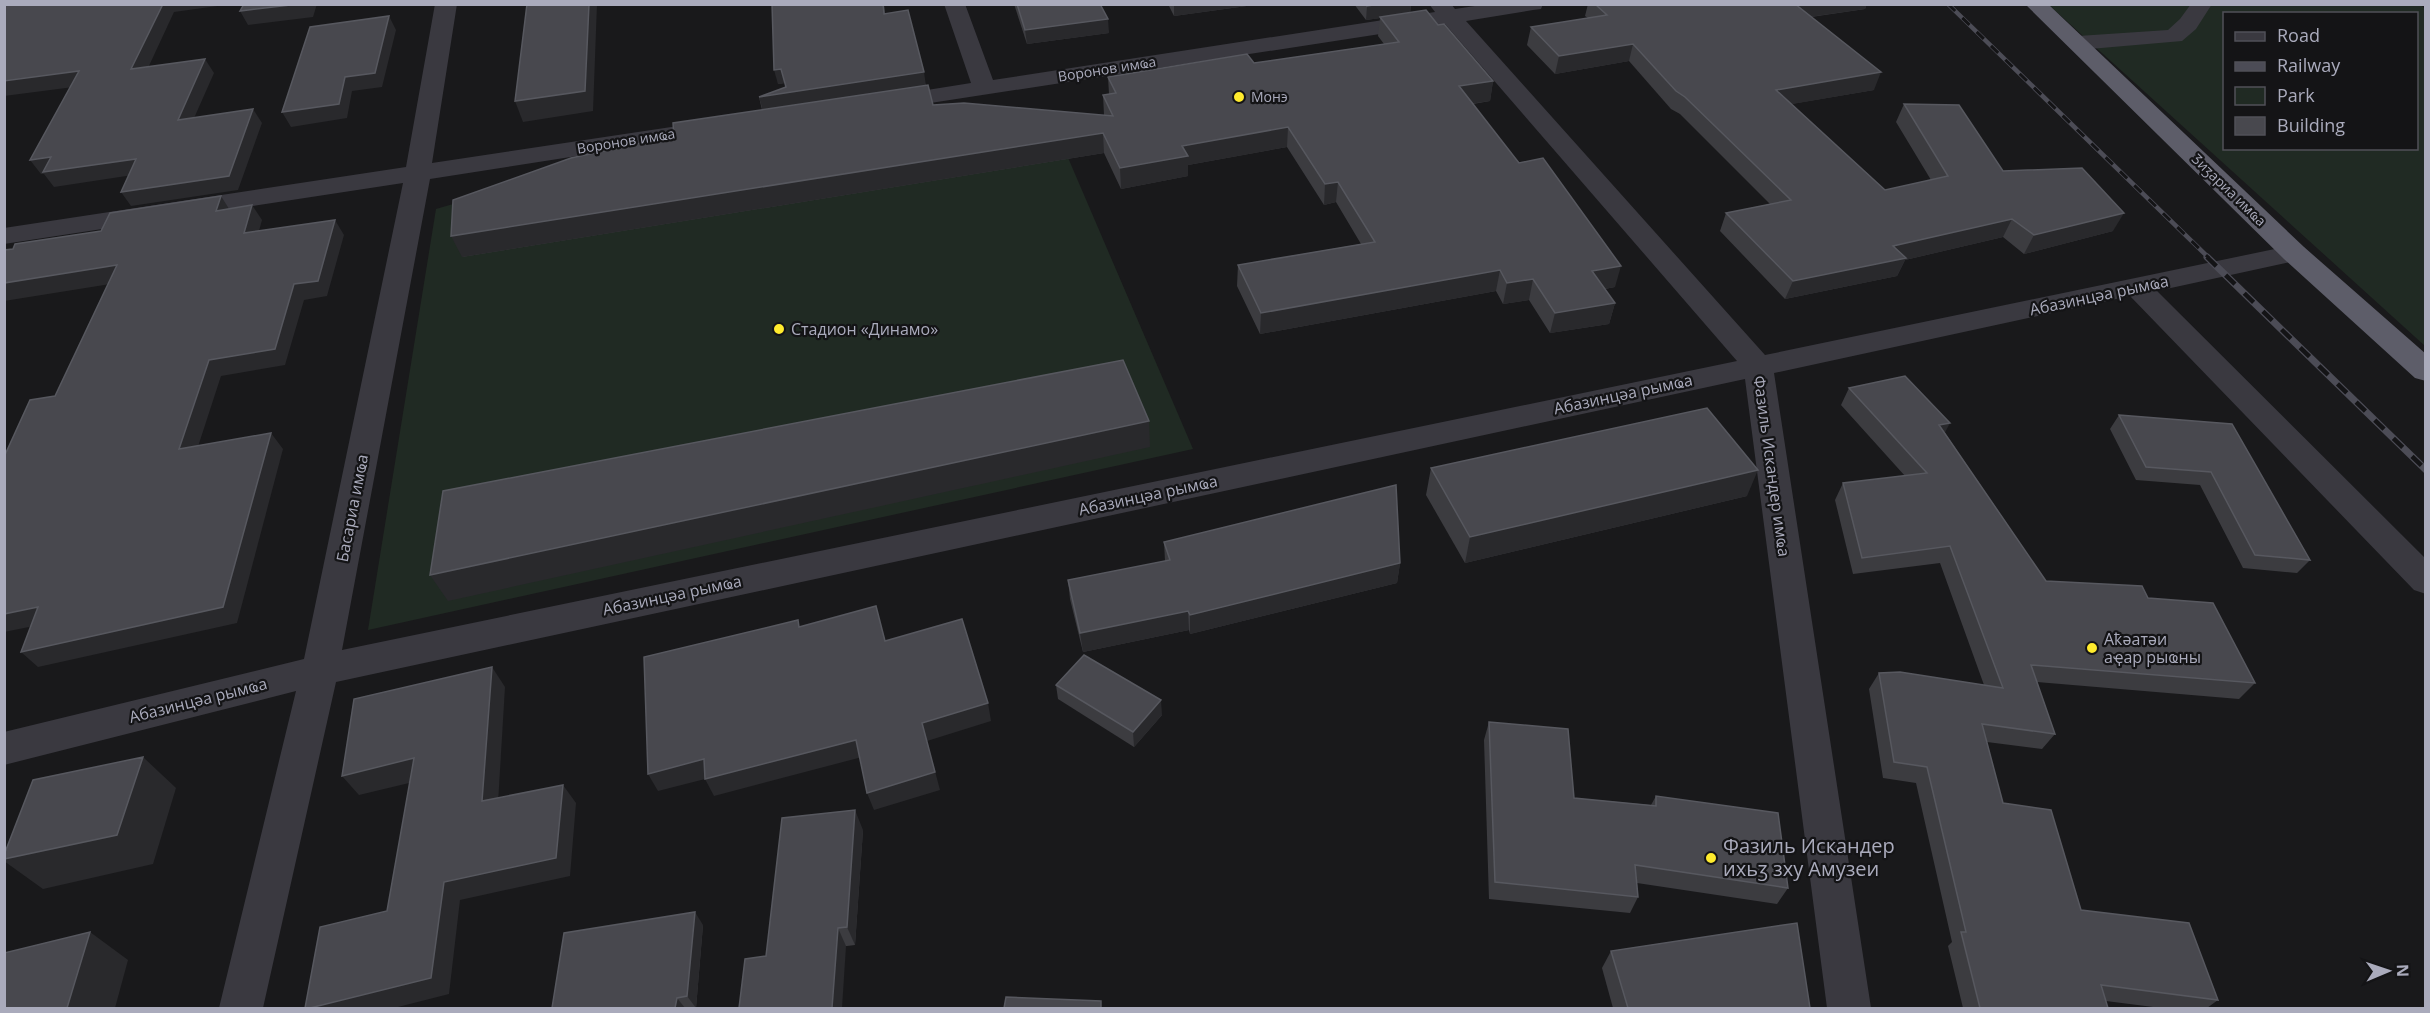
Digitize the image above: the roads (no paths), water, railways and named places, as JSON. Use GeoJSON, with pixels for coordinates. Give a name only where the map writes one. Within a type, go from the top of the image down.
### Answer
{"type":"FeatureCollection","features":[{"type":"Feature","properties":{"kind":"highway","name":"Ӡиӡариа имҩа"},"geometry":{"type":"LineString","coordinates":[[2035,4],[2294,253],[2426,371]]}},
{"type":"Feature","properties":{"kind":"street","name":"Басариа имҩа"},"geometry":{"type":"LineString","coordinates":[[241,1008],[320,670],[418,173],[446,4]]}},
{"type":"Feature","properties":{"kind":"street"},"geometry":{"type":"LineString","coordinates":[[954,4],[984,88]]}},
{"type":"Feature","properties":{"kind":"street","name":"Воронов имҩа"},"geometry":{"type":"LineString","coordinates":[[868,105],[984,88],[1444,10],[1533,4]]}},
{"type":"Feature","properties":{"kind":"street"},"geometry":{"type":"LineString","coordinates":[[2078,43],[2174,36],[2188,24],[2202,4]]}},
{"type":"Feature","properties":{"kind":"street","name":"Фазиль Искандер имҩа"},"geometry":{"type":"LineString","coordinates":[[1444,10],[1758,366],[1849,1008]]}},
{"type":"Feature","properties":{"kind":"street","name":"Воронов имҩа"},"geometry":{"type":"LineString","coordinates":[[4,236],[741,124]]}},
{"type":"Feature","properties":{"kind":"street","name":"Абазинцәа рымҩа"},"geometry":{"type":"LineString","coordinates":[[4,749],[320,670],[1758,366],[2138,288],[2294,253]]}},
{"type":"Feature","properties":{"kind":"street"},"geometry":{"type":"LineString","coordinates":[[2138,288],[2426,581]]}},
{"type":"Feature","properties":{"kind":"railway"},"geometry":{"type":"LineString","coordinates":[[1948,4],[2209,258]]}},
{"type":"Feature","properties":{"kind":"railway"},"geometry":{"type":"LineString","coordinates":[[2207,257],[2426,470]]}},
{"type":"Feature","properties":{"kind":"place","name":"Монэ"},"geometry":{"type":"Point","coordinates":[1239,97]}},
{"type":"Feature","properties":{"kind":"place","name":"Cтадион «Динамо»"},"geometry":{"type":"Point","coordinates":[779,329]}},
{"type":"Feature","properties":{"kind":"place","name":"Аҟәатәи аҿар рыҩны"},"geometry":{"type":"Point","coordinates":[2092,648]}},
{"type":"Feature","properties":{"kind":"place","name":"Фазиль Искандер ихьӡ зху Амузеи"},"geometry":{"type":"Point","coordinates":[1711,858]}}]}
